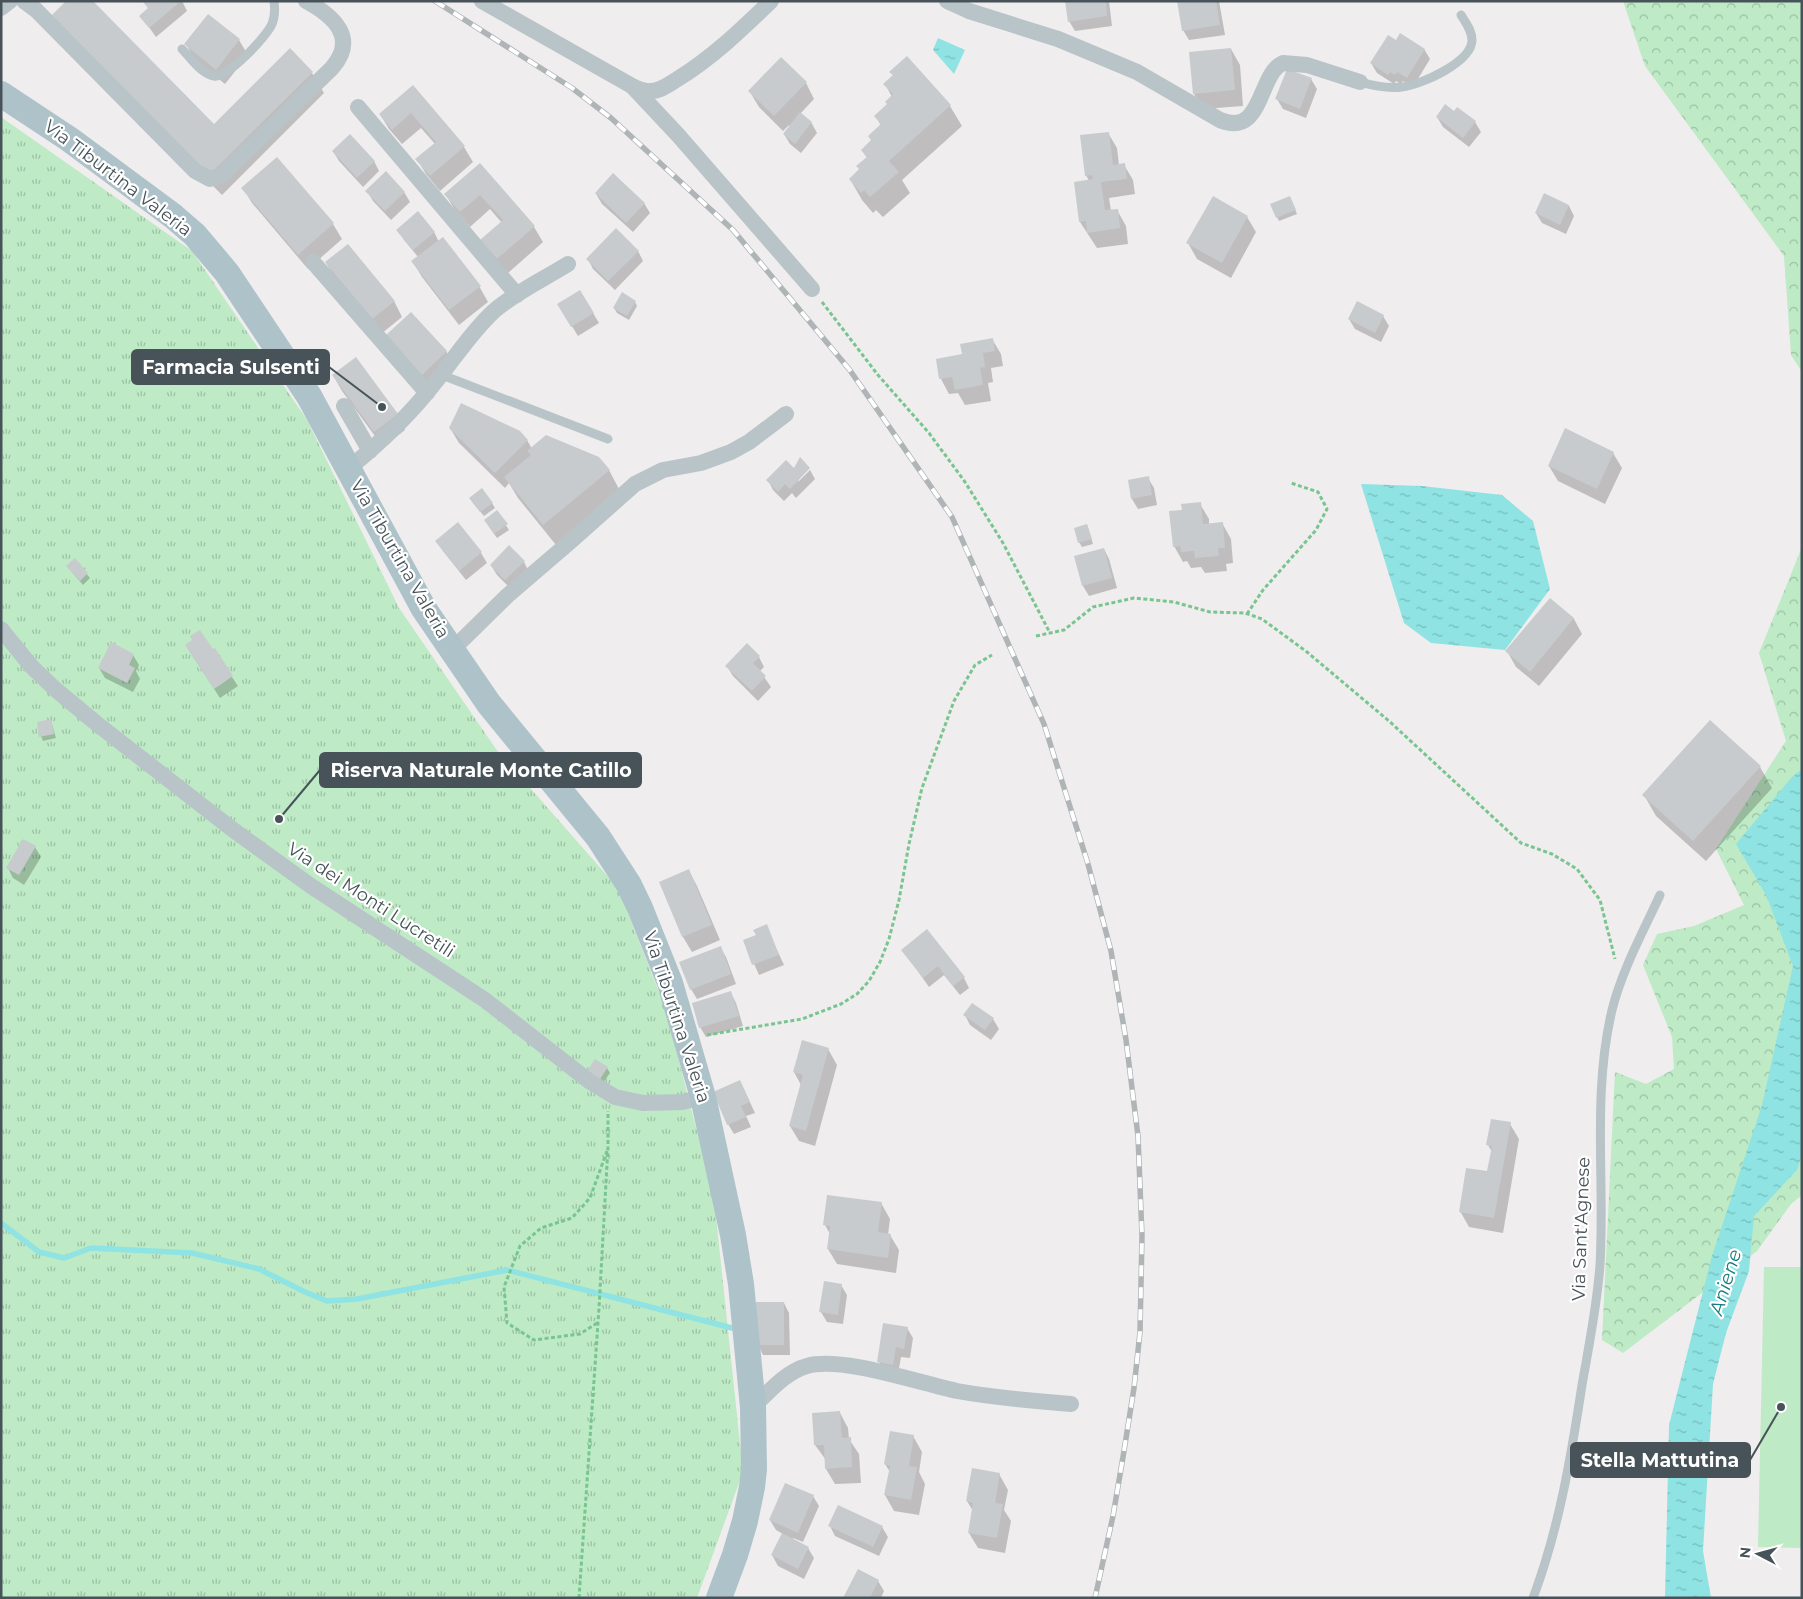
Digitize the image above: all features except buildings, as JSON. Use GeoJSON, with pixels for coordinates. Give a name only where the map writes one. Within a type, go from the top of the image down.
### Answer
{"type":"FeatureCollection","features":[{"type":"Feature","properties":{"kind":"main road","name":"Via Tiburtina Valeria"},"geometry":{"type":"LineString","coordinates":[[1,94],[69,139],[160,206],[206,247],[235,283],[309,396],[424,609],[470,678],[510,731],[598,837],[629,885],[660,954],[686,1038],[718,1158],[736,1252],[753,1407],[755,1453],[752,1487],[740,1538],[719,1598]]}},
{"type":"Feature","properties":{"kind":"street"},"geometry":{"type":"LineString","coordinates":[[1,8],[10,1]]}},
{"type":"Feature","properties":{"kind":"street"},"geometry":{"type":"LineString","coordinates":[[24,1],[36,10],[195,171],[210,179],[222,175],[332,68],[340,57],[344,40],[340,30],[325,14],[306,1]]}},
{"type":"Feature","properties":{"kind":"street"},"geometry":{"type":"LineString","coordinates":[[482,1],[632,86],[654,91],[687,74],[720,49],[772,1]]}},
{"type":"Feature","properties":{"kind":"street"},"geometry":{"type":"LineString","coordinates":[[947,1],[969,11],[1058,39],[1137,72],[1230,124],[1239,123],[1248,118],[1275,69],[1283,63],[1307,66],[1360,82]]}},
{"type":"Feature","properties":{"kind":"street"},"geometry":{"type":"LineString","coordinates":[[632,86],[678,135],[812,289]]}},
{"type":"Feature","properties":{"kind":"street"},"geometry":{"type":"LineString","coordinates":[[358,107],[517,295]]}},
{"type":"Feature","properties":{"kind":"street"},"geometry":{"type":"LineString","coordinates":[[313,262],[427,394]]}},
{"type":"Feature","properties":{"kind":"street"},"geometry":{"type":"LineString","coordinates":[[348,468],[392,432],[427,394],[482,324],[500,307],[568,264]]}},
{"type":"Feature","properties":{"kind":"street"},"geometry":{"type":"LineString","coordinates":[[344,406],[370,451]]}},
{"type":"Feature","properties":{"kind":"street"},"geometry":{"type":"LineString","coordinates":[[452,650],[507,596],[635,484],[663,470],[701,463],[731,452],[749,442],[786,414]]}},
{"type":"Feature","properties":{"kind":"street","name":"Via dei Monti Lucretili"},"geometry":{"type":"LineString","coordinates":[[1,630],[31,666],[55,689],[232,829],[311,886],[486,1000],[560,1060],[608,1093],[623,1100],[656,1104],[682,1102],[703,1097]]}},
{"type":"Feature","properties":{"kind":"street"},"geometry":{"type":"LineString","coordinates":[[753,1407],[790,1374],[807,1366],[817,1364],[858,1368],[979,1394],[1071,1404]]}},
{"type":"Feature","properties":{"kind":"lane"},"geometry":{"type":"LineString","coordinates":[[182,49],[206,73],[216,77],[221,76],[230,70],[268,30],[275,15],[274,1]]}},
{"type":"Feature","properties":{"kind":"lane"},"geometry":{"type":"LineString","coordinates":[[1360,82],[1388,88],[1409,86],[1430,79],[1458,61],[1470,50],[1472,39],[1470,30],[1461,15]]}},
{"type":"Feature","properties":{"kind":"lane"},"geometry":{"type":"LineString","coordinates":[[442,374],[608,439]]}},
{"type":"Feature","properties":{"kind":"lane","name":"Via Sant'Agnese"},"geometry":{"type":"LineString","coordinates":[[1533,1598],[1551,1542],[1567,1478],[1595,1307],[1600,1250],[1600,1114],[1603,1064],[1609,1025],[1618,990],[1660,895]]}},
{"type":"Feature","properties":{"kind":"path"},"geometry":{"type":"LineString","coordinates":[[812,289],[878,375],[929,432],[965,482],[1003,543],[1050,633]]}},
{"type":"Feature","properties":{"kind":"path"},"geometry":{"type":"LineString","coordinates":[[1248,614],[1263,590],[1316,530],[1327,509],[1318,492],[1291,483]]}},
{"type":"Feature","properties":{"kind":"path"},"geometry":{"type":"LineString","coordinates":[[1036,636],[1064,630],[1093,607],[1134,598],[1174,602],[1210,612],[1248,614],[1262,619],[1307,652],[1389,721],[1520,843],[1552,854],[1578,869],[1600,900],[1615,958],[1618,990]]}},
{"type":"Feature","properties":{"kind":"path"},"geometry":{"type":"LineString","coordinates":[[686,1038],[802,1019],[840,1004],[857,994],[869,981],[880,962],[889,939],[922,788],[954,700],[975,665],[992,655]]}},
{"type":"Feature","properties":{"kind":"path"},"geometry":{"type":"LineString","coordinates":[[579,1598],[598,1323],[608,1147],[608,1093]]}},
{"type":"Feature","properties":{"kind":"path"},"geometry":{"type":"LineString","coordinates":[[598,1323],[580,1334],[534,1340],[507,1324],[504,1287],[520,1246],[541,1228],[572,1218],[590,1198],[608,1147]]}},
{"type":"Feature","properties":{"kind":"green space"},"geometry":{"type":"Polygon","coordinates":[[[1623,1],[1802,1],[1802,372],[1791,355],[1784,256],[1645,66],[1623,1]]]}},
{"type":"Feature","properties":{"kind":"green space"},"geometry":{"type":"Polygon","coordinates":[[[1,117],[192,251],[307,420],[399,608],[496,749],[618,888],[666,1010],[714,1198],[743,1472],[697,1598],[1,1598],[1,117]]]}},
{"type":"Feature","properties":{"kind":"green space"},"geometry":{"type":"Polygon","coordinates":[[[1802,547],[1802,1195],[1791,1204],[1757,1251],[1623,1353],[1602,1340],[1615,1072],[1646,1084],[1674,1069],[1672,1037],[1643,965],[1657,934],[1694,926],[1744,905],[1716,849],[1786,741],[1759,653],[1802,547]]]}},
{"type":"Feature","properties":{"kind":"green space"},"geometry":{"type":"Polygon","coordinates":[[[1764,1267],[1802,1267],[1802,1548],[1758,1547],[1764,1267]]]}},
{"type":"Feature","properties":{"kind":"water"},"geometry":{"type":"Polygon","coordinates":[[[938,38],[965,50],[954,74],[933,50],[938,38]]]}},
{"type":"Feature","properties":{"kind":"water"},"geometry":{"type":"Polygon","coordinates":[[[1361,484],[1422,486],[1502,495],[1533,521],[1550,589],[1505,650],[1431,643],[1404,623],[1361,484]]]}},
{"type":"Feature","properties":{"kind":"water","name":"Aniene"},"geometry":{"type":"Polygon","coordinates":[[[1802,769],[1802,1155],[1797,1170],[1754,1216],[1749,1271],[1726,1333],[1713,1384],[1703,1551],[1711,1598],[1665,1598],[1669,1425],[1712,1256],[1762,1105],[1793,966],[1766,895],[1736,844],[1792,777],[1802,769]]]}},
{"type":"Feature","properties":{"kind":"waterway"},"geometry":{"type":"LineString","coordinates":[[1,1223],[39,1252],[64,1258],[91,1248],[192,1253],[259,1269],[327,1301],[357,1299],[507,1270],[732,1328]]}},
{"type":"Feature","properties":{"kind":"railway"},"geometry":{"type":"LineString","coordinates":[[435,1],[572,88],[611,118],[733,230],[849,369],[952,517],[1044,724],[1088,864],[1111,951],[1126,1040],[1138,1136],[1142,1236],[1140,1332],[1134,1388],[1123,1457],[1113,1516],[1095,1598]]}},
{"type":"Feature","properties":{"kind":"place","name":"Farmacia Sulsenti"},"geometry":{"type":"Point","coordinates":[382,407]}},
{"type":"Feature","properties":{"kind":"place","name":"Riserva Naturale Monte Catillo"},"geometry":{"type":"Point","coordinates":[279,819]}},
{"type":"Feature","properties":{"kind":"place","name":"Stella Mattutina"},"geometry":{"type":"Point","coordinates":[1781,1407]}}]}
